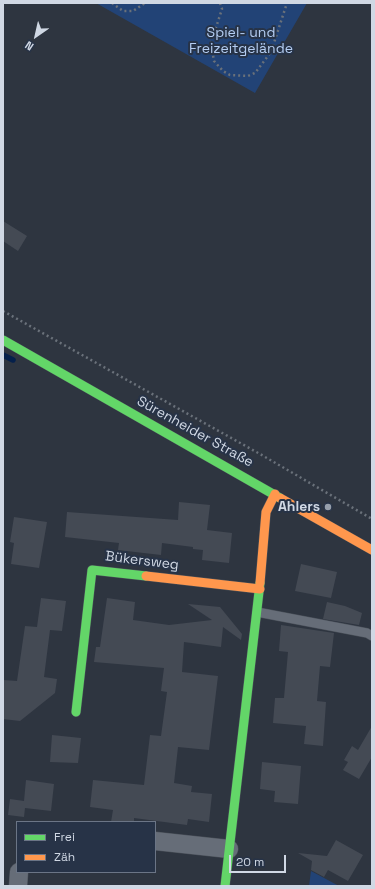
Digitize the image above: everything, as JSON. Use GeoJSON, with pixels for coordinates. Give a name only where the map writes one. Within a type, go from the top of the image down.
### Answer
{"type":"FeatureCollection","features":[{"type":"Feature","properties":{"kind":"street","name":"Sürenheider Straße"},"geometry":{"type":"LineString","coordinates":[[3,340],[372,550]]}},
{"type":"Feature","properties":{"kind":"street"},"geometry":{"type":"LineString","coordinates":[[225,886],[260,589],[266,512],[275,494]]}},
{"type":"Feature","properties":{"kind":"street","name":"Bükersweg"},"geometry":{"type":"LineString","coordinates":[[76,712],[92,570],[260,589]]}},
{"type":"Feature","properties":{"kind":"street"},"geometry":{"type":"LineString","coordinates":[[156,841],[229,849]]}},
{"type":"Feature","properties":{"kind":"street"},"geometry":{"type":"LineString","coordinates":[[18,886],[19,873]]}},
{"type":"Feature","properties":{"kind":"lane"},"geometry":{"type":"LineString","coordinates":[[257,612],[367,633],[372,636]]}},
{"type":"Feature","properties":{"kind":"path"},"geometry":{"type":"LineString","coordinates":[[112,3],[123,11],[133,11],[145,3]]}},
{"type":"Feature","properties":{"kind":"path"},"geometry":{"type":"LineString","coordinates":[[220,3],[222,9],[211,43],[214,61],[223,71],[230,75],[248,76],[255,73],[271,52],[287,3]]}},
{"type":"Feature","properties":{"kind":"path"},"geometry":{"type":"LineString","coordinates":[[3,311],[260,454],[372,519]]}},
{"type":"Feature","properties":{"kind":"green space","name":"Spiel- und Freizeitgelände"},"geometry":{"type":"Polygon","coordinates":[[[96,3],[307,3],[255,93],[96,3]]]}},
{"type":"Feature","properties":{"kind":"green space"},"geometry":{"type":"Polygon","coordinates":[[[311,871],[339,886],[309,886],[311,871]]]}},
{"type":"Feature","properties":{"kind":"building"},"geometry":{"type":"Polygon","coordinates":[[[3,221],[27,236],[18,251],[3,241],[3,221]]]}},
{"type":"Feature","properties":{"kind":"building"},"geometry":{"type":"Polygon","coordinates":[[[179,502],[210,505],[207,530],[232,533],[229,563],[202,560],[203,550],[193,549],[193,547],[162,543],[161,555],[118,550],[119,543],[65,537],[67,512],[178,520],[179,502]]]}},
{"type":"Feature","properties":{"kind":"building"},"geometry":{"type":"Polygon","coordinates":[[[14,517],[47,522],[39,568],[11,564],[14,543],[10,542],[14,517]]]}},
{"type":"Feature","properties":{"kind":"building"},"geometry":{"type":"Polygon","coordinates":[[[301,564],[337,572],[331,598],[295,591],[301,564]]]}},
{"type":"Feature","properties":{"kind":"building"},"geometry":{"type":"Polygon","coordinates":[[[41,598],[66,601],[62,631],[50,630],[44,677],[57,679],[55,693],[20,721],[3,719],[3,680],[17,681],[25,626],[37,627],[41,598]]]}},
{"type":"Feature","properties":{"kind":"building"},"geometry":{"type":"Polygon","coordinates":[[[107,598],[135,602],[133,620],[169,625],[212,620],[188,604],[220,607],[242,634],[241,640],[223,627],[221,647],[184,642],[182,672],[218,676],[209,750],[178,747],[174,783],[192,786],[191,792],[212,794],[209,822],[188,819],[187,825],[134,818],[134,821],[111,821],[113,810],[90,807],[93,780],[144,785],[150,735],[161,736],[167,692],[161,691],[164,668],[94,662],[96,647],[100,647],[107,598]]]}},
{"type":"Feature","properties":{"kind":"building"},"geometry":{"type":"Polygon","coordinates":[[[327,602],[345,606],[362,613],[359,625],[323,619],[327,602]]]}},
{"type":"Feature","properties":{"kind":"building"},"geometry":{"type":"Polygon","coordinates":[[[281,625],[334,633],[330,667],[320,666],[317,701],[326,702],[323,746],[304,744],[306,726],[273,723],[275,698],[284,698],[288,652],[279,651],[281,625]]]}},
{"type":"Feature","properties":{"kind":"building"},"geometry":{"type":"Polygon","coordinates":[[[372,726],[372,757],[359,779],[343,770],[348,762],[344,760],[352,746],[358,750],[372,726]]]}},
{"type":"Feature","properties":{"kind":"building"},"geometry":{"type":"Polygon","coordinates":[[[52,735],[81,738],[78,763],[50,762],[52,735]]]}},
{"type":"Feature","properties":{"kind":"building"},"geometry":{"type":"Polygon","coordinates":[[[262,762],[301,766],[298,804],[274,802],[275,791],[260,789],[262,762]]]}},
{"type":"Feature","properties":{"kind":"building"},"geometry":{"type":"Polygon","coordinates":[[[26,780],[54,784],[51,811],[25,808],[24,817],[8,815],[10,799],[24,801],[26,780]]]}},
{"type":"Feature","properties":{"kind":"building"},"geometry":{"type":"Polygon","coordinates":[[[336,840],[363,855],[348,881],[328,870],[324,877],[311,870],[312,861],[298,853],[327,856],[336,840]]]}},
{"type":"Feature","properties":{"kind":"waterway"},"geometry":{"type":"LineString","coordinates":[[3,355],[13,360]]}},
{"type":"Feature","properties":{"kind":"traffic: fast"},"geometry":{"type":"LineString","coordinates":[[3,340],[280,498]]}},
{"type":"Feature","properties":{"kind":"traffic: fast"},"geometry":{"type":"LineString","coordinates":[[76,712],[92,570],[146,576]]}},
{"type":"Feature","properties":{"kind":"traffic: fast"},"geometry":{"type":"LineString","coordinates":[[225,886],[260,583]]}},
{"type":"Feature","properties":{"kind":"traffic: slow"},"geometry":{"type":"LineString","coordinates":[[260,583],[266,512],[275,494]]}},
{"type":"Feature","properties":{"kind":"traffic: slow"},"geometry":{"type":"LineString","coordinates":[[280,498],[372,550]]}},
{"type":"Feature","properties":{"kind":"traffic: slow"},"geometry":{"type":"LineString","coordinates":[[146,576],[260,589]]}},
{"type":"Feature","properties":{"kind":"place","name":"Ahlers"},"geometry":{"type":"Point","coordinates":[328,507]}}]}
